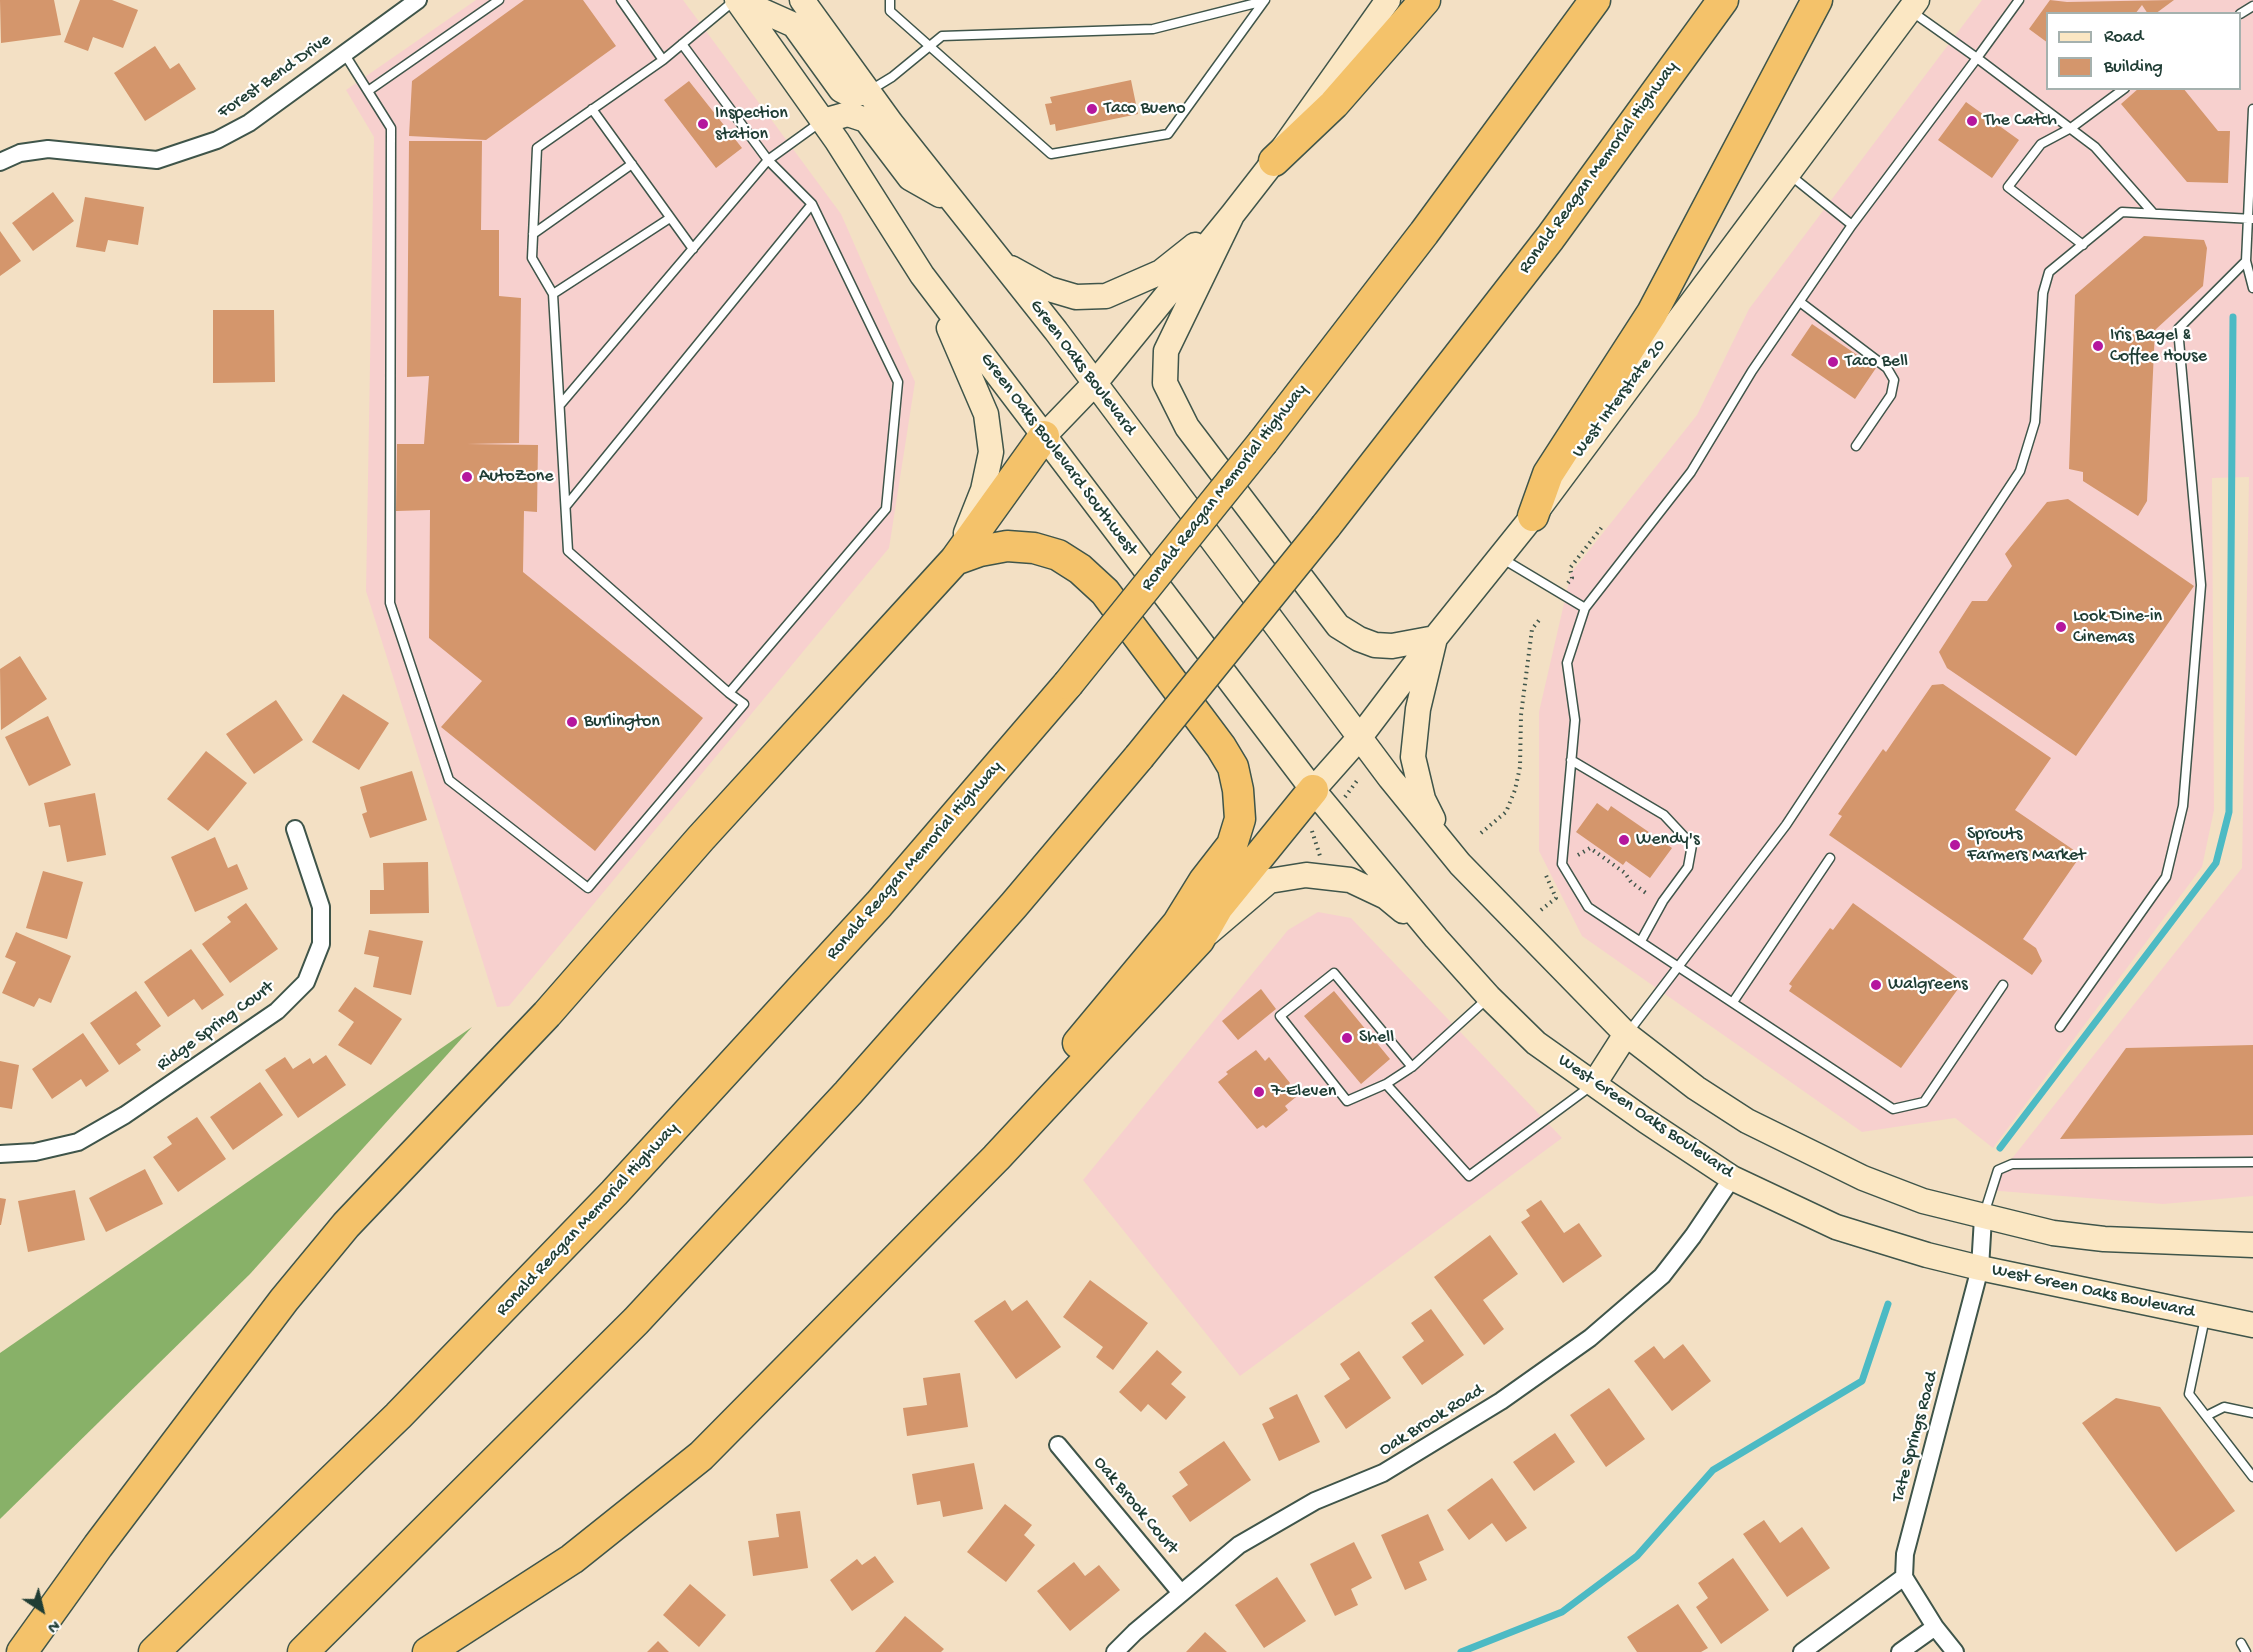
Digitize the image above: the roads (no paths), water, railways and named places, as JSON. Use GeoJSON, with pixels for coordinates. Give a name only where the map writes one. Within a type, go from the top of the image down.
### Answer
{"type":"FeatureCollection","features":[{"type":"Feature","properties":{"kind":"highway"},"geometry":{"type":"LineString","coordinates":[[1274,161],[1334,104],[1425,0]]}},
{"type":"Feature","properties":{"kind":"highway","name":"Ronald Reagan Memorial Highway"},"geometry":{"type":"LineString","coordinates":[[154,1652],[398,1416],[615,1194],[879,904],[1068,684],[1263,442],[1424,233],[1595,0]]}},
{"type":"Feature","properties":{"kind":"highway","name":"Ronald Reagan Memorial Highway"},"geometry":{"type":"LineString","coordinates":[[303,1652],[636,1321],[848,1093],[1014,905],[1139,757],[1326,526],[1550,238],[1723,0]]}},
{"type":"Feature","properties":{"kind":"highway"},"geometry":{"type":"LineString","coordinates":[[1533,516],[1548,474],[1652,313],[1817,0]]}},
{"type":"Feature","properties":{"kind":"highway"},"geometry":{"type":"LineString","coordinates":[[22,1652],[270,1319],[346,1225],[547,1014],[702,838],[955,561],[1044,436]]}},
{"type":"Feature","properties":{"kind":"highway"},"geometry":{"type":"LineString","coordinates":[[955,561],[980,551],[1007,546],[1034,548],[1058,555],[1080,569],[1105,592],[1221,747],[1233,767],[1238,790],[1240,819],[1232,845],[1204,881],[1178,923],[1018,1115],[996,1158]]}},
{"type":"Feature","properties":{"kind":"highway"},"geometry":{"type":"LineString","coordinates":[[428,1652],[572,1559],[701,1456],[996,1158],[1199,940],[1218,907],[1313,790]]}},
{"type":"Feature","properties":{"kind":"main road"},"geometry":{"type":"LineString","coordinates":[[737,0],[794,25],[841,90],[851,94],[868,92]]}},
{"type":"Feature","properties":{"kind":"main road","name":"Green Oaks Boulevard Southwest"},"geometry":{"type":"LineString","coordinates":[[737,0],[837,141],[922,275],[1313,790]]}},
{"type":"Feature","properties":{"kind":"main road","name":"Green Oaks Boulevard"},"geometry":{"type":"LineString","coordinates":[[802,0],[950,201],[1095,383],[1359,737]]}},
{"type":"Feature","properties":{"kind":"main road"},"geometry":{"type":"LineString","coordinates":[[1044,436],[1095,383],[1232,215],[1274,161],[1388,0]]}},
{"type":"Feature","properties":{"kind":"main road","name":"West Interstate 20"},"geometry":{"type":"LineString","coordinates":[[1313,790],[1359,737],[1533,516],[1913,5]]}},
{"type":"Feature","properties":{"kind":"main road"},"geometry":{"type":"LineString","coordinates":[[823,121],[848,114],[866,120],[910,178],[950,201]]}},
{"type":"Feature","properties":{"kind":"main road"},"geometry":{"type":"LineString","coordinates":[[981,238],[1007,265],[1049,289],[1076,297],[1106,296],[1161,272],[1232,215]]}},
{"type":"Feature","properties":{"kind":"main road"},"geometry":{"type":"LineString","coordinates":[[1232,215],[1166,351],[1165,383],[1187,427],[1338,626],[1375,645],[1392,646],[1435,638],[1418,709],[1413,757],[1423,799],[1461,864]]}},
{"type":"Feature","properties":{"kind":"main road"},"geometry":{"type":"LineString","coordinates":[[922,275],[958,345],[986,414],[991,455],[983,490],[955,561]]}},
{"type":"Feature","properties":{"kind":"main road"},"geometry":{"type":"LineString","coordinates":[[1359,737],[1461,864],[1626,1034],[1696,1088],[1747,1121],[1863,1178],[1923,1202],[1983,1218],[2053,1233],[2104,1239],[2253,1245]]}},
{"type":"Feature","properties":{"kind":"main road","name":"West Green Oaks Boulevard"},"geometry":{"type":"LineString","coordinates":[[1313,790],[1436,938],[1489,997],[1536,1043],[1732,1178],[1836,1227],[1927,1255],[2253,1325]]}},
{"type":"Feature","properties":{"kind":"main road"},"geometry":{"type":"LineString","coordinates":[[1199,940],[1269,881],[1306,875],[1350,880],[1386,897],[1436,938]]}},
{"type":"Feature","properties":{"kind":"main road"},"geometry":{"type":"LineString","coordinates":[[1594,1084],[1626,1034]]}},
{"type":"Feature","properties":{"kind":"street","name":"Forest Bend Drive"},"geometry":{"type":"LineString","coordinates":[[0,162],[20,153],[48,149],[157,160],[217,140],[249,123],[418,0]]}},
{"type":"Feature","properties":{"kind":"street","name":"Ridge Spring Court"},"geometry":{"type":"LineString","coordinates":[[0,1154],[36,1152],[78,1142],[125,1115],[277,1011],[306,982],[321,944],[321,907],[295,829]]}},
{"type":"Feature","properties":{"kind":"street","name":"Oak Brook Road"},"geometry":{"type":"LineString","coordinates":[[1115,1652],[1239,1545],[1315,1501],[1383,1473],[1501,1401],[1590,1338],[1662,1276],[1693,1236],[1732,1178]]}},
{"type":"Feature","properties":{"kind":"street","name":"Tate Springs Road"},"geometry":{"type":"LineString","coordinates":[[1904,1577],[1905,1554],[1980,1268],[1983,1218]]}},
{"type":"Feature","properties":{"kind":"street","name":"Oak Brook Court"},"geometry":{"type":"LineString","coordinates":[[1058,1445],[1181,1593]]}},
{"type":"Feature","properties":{"kind":"street"},"geometry":{"type":"LineString","coordinates":[[1802,1652],[1904,1577],[1935,1627],[1955,1652]]}},
{"type":"Feature","properties":{"kind":"street"},"geometry":{"type":"LineString","coordinates":[[1900,1652],[1935,1627]]}},
{"type":"Feature","properties":{"kind":"lane"},"geometry":{"type":"LineString","coordinates":[[368,91],[498,0]]}},
{"type":"Feature","properties":{"kind":"lane"},"geometry":{"type":"LineString","coordinates":[[621,0],[663,60]]}},
{"type":"Feature","properties":{"kind":"lane"},"geometry":{"type":"LineString","coordinates":[[344,53],[391,128],[390,603],[449,780],[588,888],[744,704],[568,551],[553,294],[532,258],[537,148],[663,60],[737,0]]}},
{"type":"Feature","properties":{"kind":"lane"},"geometry":{"type":"LineString","coordinates":[[890,0],[890,11],[1051,154],[1168,134],[1265,1]]}},
{"type":"Feature","properties":{"kind":"lane"},"geometry":{"type":"LineString","coordinates":[[2003,985],[1924,1102],[1893,1109],[1588,907],[1562,864],[1575,720],[1567,663],[1585,608],[1691,472],[1752,371],[1852,225],[2019,0]]}},
{"type":"Feature","properties":{"kind":"lane"},"geometry":{"type":"LineString","coordinates":[[868,92],[892,77],[942,36],[1153,29],[1265,1]]}},
{"type":"Feature","properties":{"kind":"lane"},"geometry":{"type":"LineString","coordinates":[[1913,5],[1977,58],[2096,147],[2153,213]]}},
{"type":"Feature","properties":{"kind":"lane"},"geometry":{"type":"LineString","coordinates":[[682,44],[768,160],[812,204],[898,382],[886,509],[729,693]]}},
{"type":"Feature","properties":{"kind":"lane"},"geometry":{"type":"LineString","coordinates":[[2083,245],[2008,186],[2041,144],[2071,128],[2122,90]]}},
{"type":"Feature","properties":{"kind":"lane"},"geometry":{"type":"LineString","coordinates":[[592,109],[693,249]]}},
{"type":"Feature","properties":{"kind":"lane"},"geometry":{"type":"LineString","coordinates":[[2253,109],[2251,218],[2246,261],[2253,288]]}},
{"type":"Feature","properties":{"kind":"lane"},"geometry":{"type":"LineString","coordinates":[[560,405],[768,160],[823,121]]}},
{"type":"Feature","properties":{"kind":"lane"},"geometry":{"type":"LineString","coordinates":[[533,234],[632,164]]}},
{"type":"Feature","properties":{"kind":"lane"},"geometry":{"type":"LineString","coordinates":[[1788,173],[1852,225]]}},
{"type":"Feature","properties":{"kind":"lane"},"geometry":{"type":"LineString","coordinates":[[566,506],[812,204]]}},
{"type":"Feature","properties":{"kind":"lane"},"geometry":{"type":"LineString","coordinates":[[1626,1034],[1680,967],[1786,825],[2020,471],[2035,422],[2043,293],[2049,272],[2122,212],[2251,218]]}},
{"type":"Feature","properties":{"kind":"lane"},"geometry":{"type":"LineString","coordinates":[[553,294],[670,218]]}},
{"type":"Feature","properties":{"kind":"lane"},"geometry":{"type":"LineString","coordinates":[[2060,1027],[2166,877],[2183,806],[2201,585],[2178,329],[2246,261]]}},
{"type":"Feature","properties":{"kind":"lane"},"geometry":{"type":"LineString","coordinates":[[1800,302],[1887,368],[1894,380],[1891,395],[1856,446]]}},
{"type":"Feature","properties":{"kind":"lane"},"geometry":{"type":"LineString","coordinates":[[1500,557],[1585,608]]}},
{"type":"Feature","properties":{"kind":"lane"},"geometry":{"type":"LineString","coordinates":[[1571,760],[1664,815],[1692,846],[1688,867],[1663,901],[1641,941]]}},
{"type":"Feature","properties":{"kind":"lane"},"geometry":{"type":"LineString","coordinates":[[1733,1002],[1830,858]]}},
{"type":"Feature","properties":{"kind":"lane"},"geometry":{"type":"LineString","coordinates":[[1412,1067],[1334,973],[1280,1016],[1347,1101],[1386,1084],[1412,1067],[1489,997]]}},
{"type":"Feature","properties":{"kind":"lane"},"geometry":{"type":"LineString","coordinates":[[1386,1084],[1469,1176],[1594,1084]]}},
{"type":"Feature","properties":{"kind":"lane"},"geometry":{"type":"LineString","coordinates":[[1983,1218],[1998,1170],[2012,1164],[2253,1162]]}},
{"type":"Feature","properties":{"kind":"lane"},"geometry":{"type":"LineString","coordinates":[[2206,1315],[2189,1394],[2253,1477]]}},
{"type":"Feature","properties":{"kind":"lane"},"geometry":{"type":"LineString","coordinates":[[2206,1416],[2223,1407],[2253,1413]]}},
{"type":"Feature","properties":{"kind":"lane"},"geometry":{"type":"LineString","coordinates":[[2241,1643],[2246,1652]]}},
{"type":"Feature","properties":{"kind":"waterway"},"geometry":{"type":"LineString","coordinates":[[2000,1148],[2216,863],[2229,812],[2233,317]]}},
{"type":"Feature","properties":{"kind":"waterway"},"geometry":{"type":"LineString","coordinates":[[1461,1652],[1562,1612],[1637,1556],[1713,1470],[1862,1381],[1888,1304]]}},
{"type":"Feature","properties":{"kind":"place","name":"Taco Bueno"},"geometry":{"type":"Point","coordinates":[1092,109]}},
{"type":"Feature","properties":{"kind":"place","name":"The Catch"},"geometry":{"type":"Point","coordinates":[1972,121]}},
{"type":"Feature","properties":{"kind":"place","name":"Inspection station"},"geometry":{"type":"Point","coordinates":[703,124]}},
{"type":"Feature","properties":{"kind":"place","name":"Iris Bagel & Coffee House"},"geometry":{"type":"Point","coordinates":[2098,346]}},
{"type":"Feature","properties":{"kind":"place","name":"Taco Bell"},"geometry":{"type":"Point","coordinates":[1833,362]}},
{"type":"Feature","properties":{"kind":"place","name":"AutoZone"},"geometry":{"type":"Point","coordinates":[467,477]}},
{"type":"Feature","properties":{"kind":"place","name":"Look Dine-in Cinemas"},"geometry":{"type":"Point","coordinates":[2061,627]}},
{"type":"Feature","properties":{"kind":"place","name":"Burlington"},"geometry":{"type":"Point","coordinates":[572,722]}},
{"type":"Feature","properties":{"kind":"place","name":"Wendy's"},"geometry":{"type":"Point","coordinates":[1624,840]}},
{"type":"Feature","properties":{"kind":"place","name":"Sprouts Farmers Market"},"geometry":{"type":"Point","coordinates":[1955,845]}},
{"type":"Feature","properties":{"kind":"place","name":"Walgreens"},"geometry":{"type":"Point","coordinates":[1876,985]}},
{"type":"Feature","properties":{"kind":"place","name":"Shell"},"geometry":{"type":"Point","coordinates":[1347,1038]}},
{"type":"Feature","properties":{"kind":"place","name":"7-Eleven"},"geometry":{"type":"Point","coordinates":[1259,1092]}}]}
